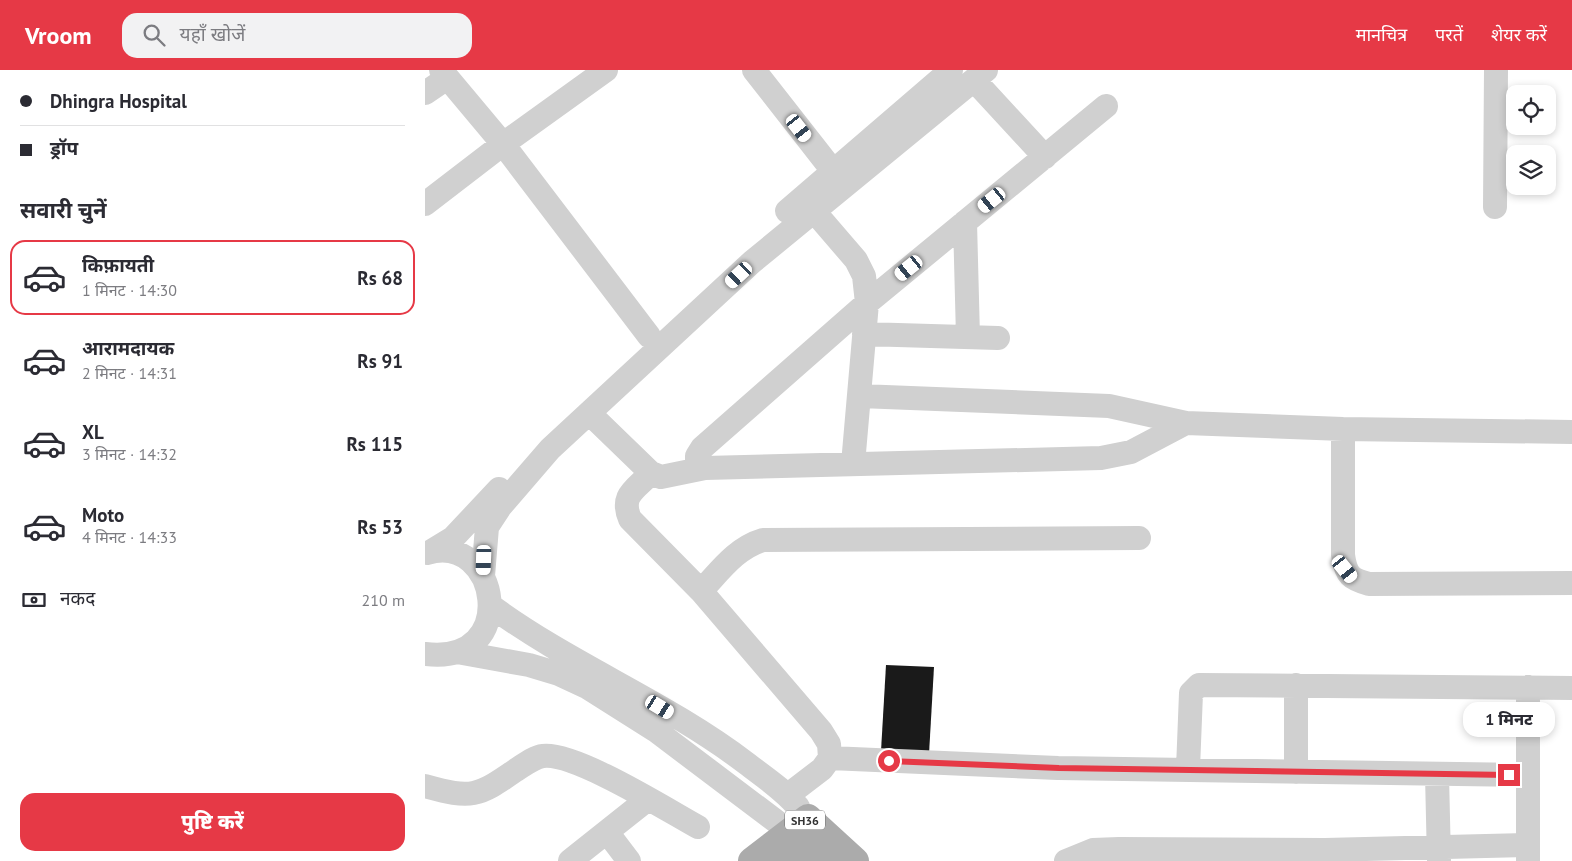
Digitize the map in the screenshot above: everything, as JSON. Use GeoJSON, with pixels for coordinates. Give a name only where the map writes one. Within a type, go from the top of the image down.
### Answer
{"type":"FeatureCollection","features":[{"type":"Feature","properties":{"kind":"main road","name":"SH36"},"geometry":{"type":"LineString","coordinates":[[753,861],[806,841],[855,861]]}},
{"type":"Feature","properties":{"kind":"street"},"geometry":{"type":"LineString","coordinates":[[425,204],[503,144],[606,70]]}},
{"type":"Feature","properties":{"kind":"street"},"geometry":{"type":"LineString","coordinates":[[754,70],[833,171]]}},
{"type":"Feature","properties":{"kind":"street"},"geometry":{"type":"LineString","coordinates":[[425,654],[440,656],[457,652],[476,640],[487,622],[491,606],[483,576],[487,527],[500,507],[551,449],[833,171],[951,70]]}},
{"type":"Feature","properties":{"kind":"street"},"geometry":{"type":"LineString","coordinates":[[1495,207],[1496,70]]}},
{"type":"Feature","properties":{"kind":"street"},"geometry":{"type":"LineString","coordinates":[[425,93],[443,74],[503,144],[649,336]]}},
{"type":"Feature","properties":{"kind":"street"},"geometry":{"type":"LineString","coordinates":[[428,552],[453,538],[567,416],[649,336],[747,257],[813,210],[980,75],[1045,157]]}},
{"type":"Feature","properties":{"kind":"street"},"geometry":{"type":"LineString","coordinates":[[705,468],[697,464],[697,456],[702,448],[867,303],[1106,106]]}},
{"type":"Feature","properties":{"kind":"street"},"geometry":{"type":"LineString","coordinates":[[813,210],[856,260],[864,276],[867,303],[853,464]]}},
{"type":"Feature","properties":{"kind":"street"},"geometry":{"type":"LineString","coordinates":[[965,222],[968,337]]}},
{"type":"Feature","properties":{"kind":"street"},"geometry":{"type":"LineString","coordinates":[[864,334],[998,338]]}},
{"type":"Feature","properties":{"kind":"street"},"geometry":{"type":"LineString","coordinates":[[860,396],[1109,406],[1186,423],[1343,429],[1572,432]]}},
{"type":"Feature","properties":{"kind":"street"},"geometry":{"type":"LineString","coordinates":[[589,413],[651,473],[661,476],[705,468],[1117,456],[1143,447],[1186,423]]}},
{"type":"Feature","properties":{"kind":"street"},"geometry":{"type":"LineString","coordinates":[[1343,429],[1343,556],[1345,569],[1353,580],[1369,584],[1572,583]]}},
{"type":"Feature","properties":{"kind":"street"},"geometry":{"type":"LineString","coordinates":[[651,473],[625,501],[625,507],[630,519],[701,591],[821,731],[829,744],[830,758],[822,769],[788,795]]}},
{"type":"Feature","properties":{"kind":"street"},"geometry":{"type":"LineString","coordinates":[[701,591],[738,551],[749,544],[763,540],[1139,538]]}},
{"type":"Feature","properties":{"kind":"street"},"geometry":{"type":"LineString","coordinates":[[428,552],[446,551],[462,556],[473,564],[483,576]]}},
{"type":"Feature","properties":{"kind":"street"},"geometry":{"type":"LineString","coordinates":[[491,606],[550,645],[645,697],[723,745],[788,795],[806,841]]}},
{"type":"Feature","properties":{"kind":"street"},"geometry":{"type":"LineString","coordinates":[[457,652],[529,665],[559,674],[587,687],[655,730],[806,841]]}},
{"type":"Feature","properties":{"kind":"street"},"geometry":{"type":"LineString","coordinates":[[1188,769],[1191,693],[1199,686],[1296,685],[1572,688]]}},
{"type":"Feature","properties":{"kind":"street"},"geometry":{"type":"LineString","coordinates":[[1296,685],[1296,772]]}},
{"type":"Feature","properties":{"kind":"street"},"geometry":{"type":"LineString","coordinates":[[1066,861],[1093,855],[1528,853],[1528,687]]}},
{"type":"Feature","properties":{"kind":"street"},"geometry":{"type":"LineString","coordinates":[[425,786],[454,794],[471,795],[487,790],[527,763],[541,756],[557,756],[573,761],[649,799],[698,828]]}},
{"type":"Feature","properties":{"kind":"street"},"geometry":{"type":"LineString","coordinates":[[830,758],[1059,768],[1527,775]]}},
{"type":"Feature","properties":{"kind":"street"},"geometry":{"type":"LineString","coordinates":[[1437,775],[1439,854]]}},
{"type":"Feature","properties":{"kind":"street"},"geometry":{"type":"LineString","coordinates":[[570,861],[649,799]]}},
{"type":"Feature","properties":{"kind":"street"},"geometry":{"type":"LineString","coordinates":[[607,832],[629,861]]}},
{"type":"Feature","properties":{"kind":"building"},"geometry":{"type":"Polygon","coordinates":[[[886,665],[934,667],[929,754],[881,751],[886,665]]]}},
{"type":"Feature","properties":{"kind":"route"},"geometry":{"type":"LineString","coordinates":[[889,761],[1059,768],[1509,775]]}}]}
